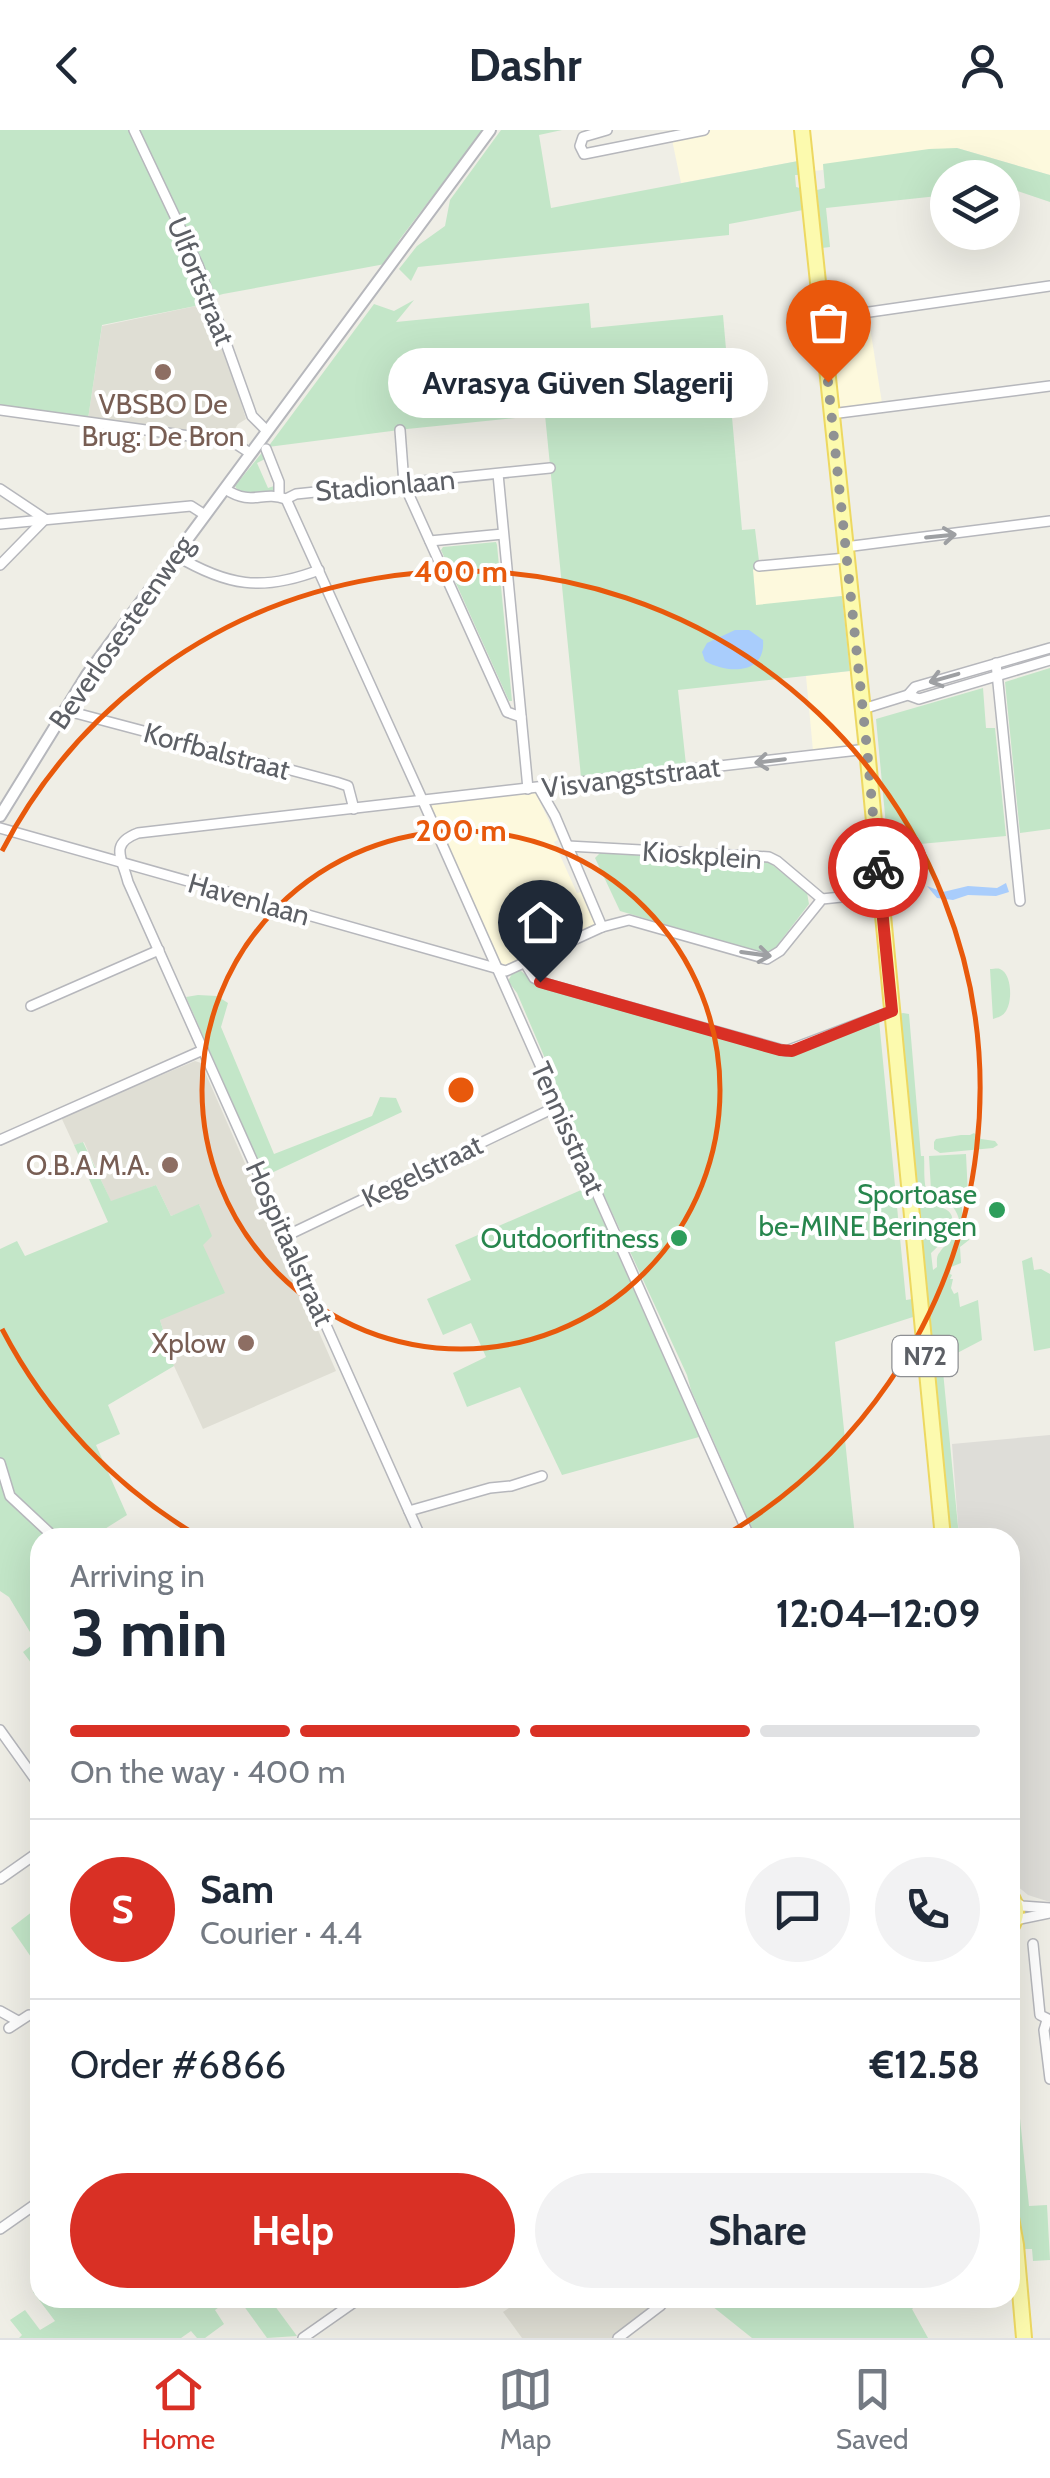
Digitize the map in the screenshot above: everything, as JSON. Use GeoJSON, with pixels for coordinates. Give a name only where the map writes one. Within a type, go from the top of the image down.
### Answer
{"type":"FeatureCollection","features":[{"type":"Feature","properties":{"kind":"main road","name":"N72"},"geometry":{"type":"LineString","coordinates":[[802,130],[863,708],[942,1528]]}},
{"type":"Feature","properties":{"kind":"main road"},"geometry":{"type":"LineString","coordinates":[[1020,2292],[1024,2338]]}},
{"type":"Feature","properties":{"kind":"main road"},"geometry":{"type":"LineString","coordinates":[[1014,2308],[1016,2338]]}},
{"type":"Feature","properties":{"kind":"street","name":"Ulfortstraat"},"geometry":{"type":"LineString","coordinates":[[134,130],[198,266],[252,416],[266,432]]}},
{"type":"Feature","properties":{"kind":"street","name":"Beverlosesteenweg"},"geometry":{"type":"LineString","coordinates":[[0,816],[64,710],[490,130]]}},
{"type":"Feature","properties":{"kind":"street"},"geometry":{"type":"LineString","coordinates":[[607,130],[583,137],[580,146],[584,154],[704,130]]}},
{"type":"Feature","properties":{"kind":"street"},"geometry":{"type":"LineString","coordinates":[[821,319],[1050,286]]}},
{"type":"Feature","properties":{"kind":"street"},"geometry":{"type":"LineString","coordinates":[[831,414],[1050,386]]}},
{"type":"Feature","properties":{"kind":"street"},"geometry":{"type":"LineString","coordinates":[[0,410],[233,442],[250,454]]}},
{"type":"Feature","properties":{"kind":"street"},"geometry":{"type":"LineString","coordinates":[[400,430],[404,484],[506,712],[521,717]]}},
{"type":"Feature","properties":{"kind":"street","name":"Tennisstraat"},"geometry":{"type":"LineString","coordinates":[[266,449],[282,498],[319,570],[746,1528]]}},
{"type":"Feature","properties":{"kind":"street","name":"Stadionlaan"},"geometry":{"type":"LineString","coordinates":[[225,488],[244,499],[282,498],[550,468]]}},
{"type":"Feature","properties":{"kind":"street"},"geometry":{"type":"LineString","coordinates":[[498,474],[521,717],[534,788],[555,816],[607,925]]}},
{"type":"Feature","properties":{"kind":"street"},"geometry":{"type":"LineString","coordinates":[[0,489],[45,519]]}},
{"type":"Feature","properties":{"kind":"street"},"geometry":{"type":"LineString","coordinates":[[0,524],[191,506],[205,515]]}},
{"type":"Feature","properties":{"kind":"street"},"geometry":{"type":"LineString","coordinates":[[0,565],[45,519]]}},
{"type":"Feature","properties":{"kind":"street"},"geometry":{"type":"LineString","coordinates":[[758,566],[1050,521]]}},
{"type":"Feature","properties":{"kind":"street"},"geometry":{"type":"LineString","coordinates":[[430,542],[503,534]]}},
{"type":"Feature","properties":{"kind":"street"},"geometry":{"type":"LineString","coordinates":[[175,555],[218,577],[254,584],[294,580],[319,570]]}},
{"type":"Feature","properties":{"kind":"street"},"geometry":{"type":"LineString","coordinates":[[908,695],[915,687],[1050,648]]}},
{"type":"Feature","properties":{"kind":"street"},"geometry":{"type":"LineString","coordinates":[[863,708],[908,695],[919,698],[1050,660]]}},
{"type":"Feature","properties":{"kind":"street"},"geometry":{"type":"LineString","coordinates":[[996,663],[1020,902]]}},
{"type":"Feature","properties":{"kind":"street","name":"Korfbalstraat"},"geometry":{"type":"LineString","coordinates":[[64,710],[348,786],[354,809]]}},
{"type":"Feature","properties":{"kind":"street","name":"Visvangststraat"},"geometry":{"type":"LineString","coordinates":[[123,863],[121,844],[138,833],[867,749]]}},
{"type":"Feature","properties":{"kind":"street","name":"Havenlaan"},"geometry":{"type":"LineString","coordinates":[[0,828],[498,970]]}},
{"type":"Feature","properties":{"kind":"street","name":"Kioskplein"},"geometry":{"type":"LineString","coordinates":[[568,846],[769,857],[822,898]]}},
{"type":"Feature","properties":{"kind":"street","name":"Hospitaalstraat"},"geometry":{"type":"LineString","coordinates":[[123,863],[158,950],[417,1528]]}},
{"type":"Feature","properties":{"kind":"street"},"geometry":{"type":"LineString","coordinates":[[498,970],[506,971],[607,925],[629,920],[767,958],[780,950],[822,898],[880,893]]}},
{"type":"Feature","properties":{"kind":"street"},"geometry":{"type":"LineString","coordinates":[[31,1006],[158,950]]}},
{"type":"Feature","properties":{"kind":"street"},"geometry":{"type":"LineString","coordinates":[[525,962],[534,978],[547,984],[786,1052],[892,1011]]}},
{"type":"Feature","properties":{"kind":"street"},"geometry":{"type":"LineString","coordinates":[[0,1140],[203,1050]]}},
{"type":"Feature","properties":{"kind":"street","name":"Kegelstraat"},"geometry":{"type":"LineString","coordinates":[[286,1236],[558,1106]]}},
{"type":"Feature","properties":{"kind":"street"},"geometry":{"type":"LineString","coordinates":[[0,1463],[10,1496],[45,1528]]}},
{"type":"Feature","properties":{"kind":"street"},"geometry":{"type":"LineString","coordinates":[[409,1511],[542,1476]]}},
{"type":"Feature","properties":{"kind":"street"},"geometry":{"type":"LineString","coordinates":[[0,1730],[30,1772]]}},
{"type":"Feature","properties":{"kind":"street"},"geometry":{"type":"LineString","coordinates":[[0,1880],[30,1858]]}},
{"type":"Feature","properties":{"kind":"street"},"geometry":{"type":"LineString","coordinates":[[1020,1905],[1050,1910]]}},
{"type":"Feature","properties":{"kind":"street"},"geometry":{"type":"LineString","coordinates":[[1020,1922],[1050,1910]]}},
{"type":"Feature","properties":{"kind":"street"},"geometry":{"type":"LineString","coordinates":[[1034,1944],[1040,2015],[1048,2020],[1044,2030],[1050,2080]]}},
{"type":"Feature","properties":{"kind":"street"},"geometry":{"type":"LineString","coordinates":[[0,2011],[13,2025],[28,2015]]}},
{"type":"Feature","properties":{"kind":"street"},"geometry":{"type":"LineString","coordinates":[[0,2229],[30,2208]]}},
{"type":"Feature","properties":{"kind":"street"},"geometry":{"type":"LineString","coordinates":[[304,2338],[346,2308]]}},
{"type":"Feature","properties":{"kind":"street"},"geometry":{"type":"LineString","coordinates":[[618,2338],[657,2308]]}},
{"type":"Feature","properties":{"kind":"shaded area"},"geometry":{"type":"Polygon","coordinates":[[[670,130],[794,130],[798,161],[681,183],[670,130]]]}},
{"type":"Feature","properties":{"kind":"shaded area"},"geometry":{"type":"Polygon","coordinates":[[[809,130],[1050,130],[1050,175],[1020,166],[1020,160],[998,160],[957,148],[823,165],[823,170],[813,171],[809,130]]]}},
{"type":"Feature","properties":{"kind":"shaded area","name":"VBSBO De Brug: De Bron"},"geometry":{"type":"Polygon","coordinates":[[[210,303],[246,419],[230,437],[88,419],[102,326],[210,303]]]}},
{"type":"Feature","properties":{"kind":"shaded area"},"geometry":{"type":"Polygon","coordinates":[[[868,315],[882,403],[839,407],[828,324],[868,315]]]}},
{"type":"Feature","properties":{"kind":"shaded area"},"geometry":{"type":"Polygon","coordinates":[[[833,561],[839,564],[842,596],[756,606],[753,570],[833,561]]]}},
{"type":"Feature","properties":{"kind":"shaded area"},"geometry":{"type":"Polygon","coordinates":[[[850,671],[857,742],[813,751],[806,676],[850,671]]]}},
{"type":"Feature","properties":{"kind":"shaded area"},"geometry":{"type":"Polygon","coordinates":[[[533,791],[540,796],[558,840],[554,842],[577,893],[581,892],[597,924],[506,966],[498,961],[430,808],[435,802],[533,791]]]}},
{"type":"Feature","properties":{"kind":"shaded area"},"geometry":{"type":"Polygon","coordinates":[[[195,1061],[201,1063],[336,1371],[203,1429],[174,1366],[160,1320],[203,1245],[200,1205],[171,1216],[156,1185],[111,1202],[84,1142],[74,1145],[61,1117],[195,1061]]]}},
{"type":"Feature","properties":{"kind":"shaded area"},"geometry":{"type":"Polygon","coordinates":[[[1050,1435],[1050,1902],[1020,1888],[1020,1528],[958,1528],[952,1444],[1050,1435]]]}},
{"type":"Feature","properties":{"kind":"shaded area"},"geometry":{"type":"Polygon","coordinates":[[[509,2308],[652,2308],[613,2338],[522,2338],[503,2312],[509,2308]]]}},
{"type":"Feature","properties":{"kind":"green space"},"geometry":{"type":"Polygon","coordinates":[[[0,130],[483,130],[385,264],[223,294],[209,298],[210,303],[102,325],[88,419],[0,409],[0,130]]]}},
{"type":"Feature","properties":{"kind":"green space"},"geometry":{"type":"Polygon","coordinates":[[[501,130],[562,130],[539,135],[551,208],[798,161],[796,187],[800,188],[803,210],[729,224],[729,235],[418,267],[411,281],[399,269],[417,246],[445,226],[450,200],[501,130]]]}},
{"type":"Feature","properties":{"kind":"green space"},"geometry":{"type":"Polygon","coordinates":[[[957,148],[998,160],[930,160],[930,197],[826,208],[830,247],[822,248],[817,190],[825,188],[823,164],[957,148]]]}},
{"type":"Feature","properties":{"kind":"green space"},"geometry":{"type":"Polygon","coordinates":[[[1020,166],[1050,175],[1050,202],[1020,192],[1020,166]]]}},
{"type":"Feature","properties":{"kind":"green space"},"geometry":{"type":"Polygon","coordinates":[[[414,300],[396,322],[589,303],[591,328],[723,315],[742,530],[755,529],[759,561],[753,570],[756,605],[842,596],[850,671],[678,690],[686,765],[581,777],[545,415],[268,447],[374,304],[394,311],[414,300]]]}},
{"type":"Feature","properties":{"kind":"green space"},"geometry":{"type":"Polygon","coordinates":[[[264,450],[265,459],[257,463],[268,488],[277,485],[277,490],[260,495],[243,493],[235,486],[264,450]]]}},
{"type":"Feature","properties":{"kind":"green space"},"geometry":{"type":"Polygon","coordinates":[[[496,542],[512,701],[441,550],[496,542]]]}},
{"type":"Feature","properties":{"kind":"green space"},"geometry":{"type":"Polygon","coordinates":[[[1050,668],[1050,829],[1020,833],[1005,682],[1050,668]]]}},
{"type":"Feature","properties":{"kind":"green space"},"geometry":{"type":"Polygon","coordinates":[[[983,688],[986,728],[995,728],[1006,836],[888,847],[876,719],[983,688]]]}},
{"type":"Feature","properties":{"kind":"green space"},"geometry":{"type":"Polygon","coordinates":[[[600,853],[770,863],[807,893],[809,904],[772,952],[766,954],[620,911],[595,858],[600,853]]]}},
{"type":"Feature","properties":{"kind":"green space"},"geometry":{"type":"Polygon","coordinates":[[[990,969],[1004,972],[1010,988],[1006,1011],[993,1019],[990,969]]]}},
{"type":"Feature","properties":{"kind":"green space"},"geometry":{"type":"Polygon","coordinates":[[[521,971],[537,985],[784,1054],[797,1053],[879,1020],[906,1300],[912,1299],[913,1317],[835,1342],[854,1528],[752,1528],[517,993],[508,981],[513,972],[521,971]]]}},
{"type":"Feature","properties":{"kind":"green space"},"geometry":{"type":"Polygon","coordinates":[[[217,996],[228,1003],[221,1027],[274,1154],[372,1116],[380,1097],[396,1098],[402,1112],[265,1176],[186,997],[217,996]]]}},
{"type":"Feature","properties":{"kind":"green space"},"geometry":{"type":"Polygon","coordinates":[[[899,1014],[909,1014],[926,1190],[952,1218],[952,1233],[931,1253],[933,1270],[959,1224],[953,1207],[931,1190],[929,1156],[966,1154],[968,1196],[961,1197],[969,1240],[960,1247],[961,1263],[951,1267],[950,1279],[954,1294],[958,1292],[960,1307],[978,1300],[982,1340],[942,1361],[958,1528],[950,1528],[899,1014]]]}},
{"type":"Feature","properties":{"kind":"green space"},"geometry":{"type":"Polygon","coordinates":[[[974,1133],[998,1145],[940,1153],[934,1149],[936,1139],[974,1133]]]}},
{"type":"Feature","properties":{"kind":"green space"},"geometry":{"type":"Polygon","coordinates":[[[83,1142],[111,1201],[156,1185],[171,1216],[199,1204],[212,1236],[203,1245],[225,1293],[160,1320],[174,1366],[108,1405],[120,1434],[96,1445],[127,1515],[106,1528],[30,1528],[30,1632],[9,1597],[0,1591],[0,1249],[17,1241],[25,1256],[108,1222],[74,1145],[83,1142]]]}},
{"type":"Feature","properties":{"kind":"green space"},"geometry":{"type":"Polygon","coordinates":[[[588,1187],[699,1437],[562,1475],[520,1387],[467,1407],[453,1373],[486,1357],[471,1323],[443,1335],[427,1299],[471,1280],[455,1245],[588,1187]]]}},
{"type":"Feature","properties":{"kind":"green space"},"geometry":{"type":"Polygon","coordinates":[[[1032,1257],[1034,1270],[1050,1274],[1050,1348],[1034,1351],[1022,1261],[1032,1257]]]}},
{"type":"Feature","properties":{"kind":"green space"},"geometry":{"type":"Polygon","coordinates":[[[30,1913],[30,1956],[11,1928],[30,1913]]]}},
{"type":"Feature","properties":{"kind":"green space"},"geometry":{"type":"Polygon","coordinates":[[[1020,2118],[1029,2206],[1047,2205],[1050,2260],[1033,2261],[1032,2249],[1025,2249],[1021,2236],[1020,2118]]]}},
{"type":"Feature","properties":{"kind":"green space"},"geometry":{"type":"Polygon","coordinates":[[[45,2308],[218,2308],[215,2310],[224,2324],[205,2338],[197,2338],[191,2331],[181,2338],[19,2338],[22,2335],[10,2320],[25,2310],[40,2330],[55,2321],[45,2308]]]}},
{"type":"Feature","properties":{"kind":"green space"},"geometry":{"type":"Polygon","coordinates":[[[245,2308],[276,2308],[297,2336],[267,2338],[245,2308]]]}},
{"type":"Feature","properties":{"kind":"green space"},"geometry":{"type":"Polygon","coordinates":[[[714,2308],[913,2308],[928,2338],[752,2338],[714,2308]]]}},
{"type":"Feature","properties":{"kind":"water"},"geometry":{"type":"Polygon","coordinates":[[[735,630],[749,630],[763,640],[758,660],[734,669],[705,661],[702,652],[707,643],[735,630]]]}},
{"type":"Feature","properties":{"kind":"water"},"geometry":{"type":"Polygon","coordinates":[[[1006,883],[1009,892],[953,900],[937,898],[927,886],[943,892],[968,886],[997,888],[1006,883]]]}},
{"type":"Feature","properties":{"kind":"way so far"},"geometry":{"type":"LineString","coordinates":[[828,382],[878,868]]}},
{"type":"Feature","properties":{"kind":"place","name":"VBSBO De Brug: De Bron"},"geometry":{"type":"Point","coordinates":[163,372]}},
{"type":"Feature","properties":{"kind":"place","name":"Avrasya Güven Slagerij"},"geometry":{"type":"Point","coordinates":[828,382]}},
{"type":"Feature","properties":{"kind":"place","name":"O.B.A.M.A."},"geometry":{"type":"Point","coordinates":[170,1165]}},
{"type":"Feature","properties":{"kind":"place","name":"Sportoase be-MINE Beringen"},"geometry":{"type":"Point","coordinates":[997,1210]}},
{"type":"Feature","properties":{"kind":"place","name":"Outdoorfitness"},"geometry":{"type":"Point","coordinates":[679,1238]}},
{"type":"Feature","properties":{"kind":"place","name":"Xplow"},"geometry":{"type":"Point","coordinates":[246,1343]}},
{"type":"Feature","properties":{"kind":"route"},"geometry":{"type":"LineString","coordinates":[[540,982],[792,1051],[892,1011],[878,868]]}}]}
